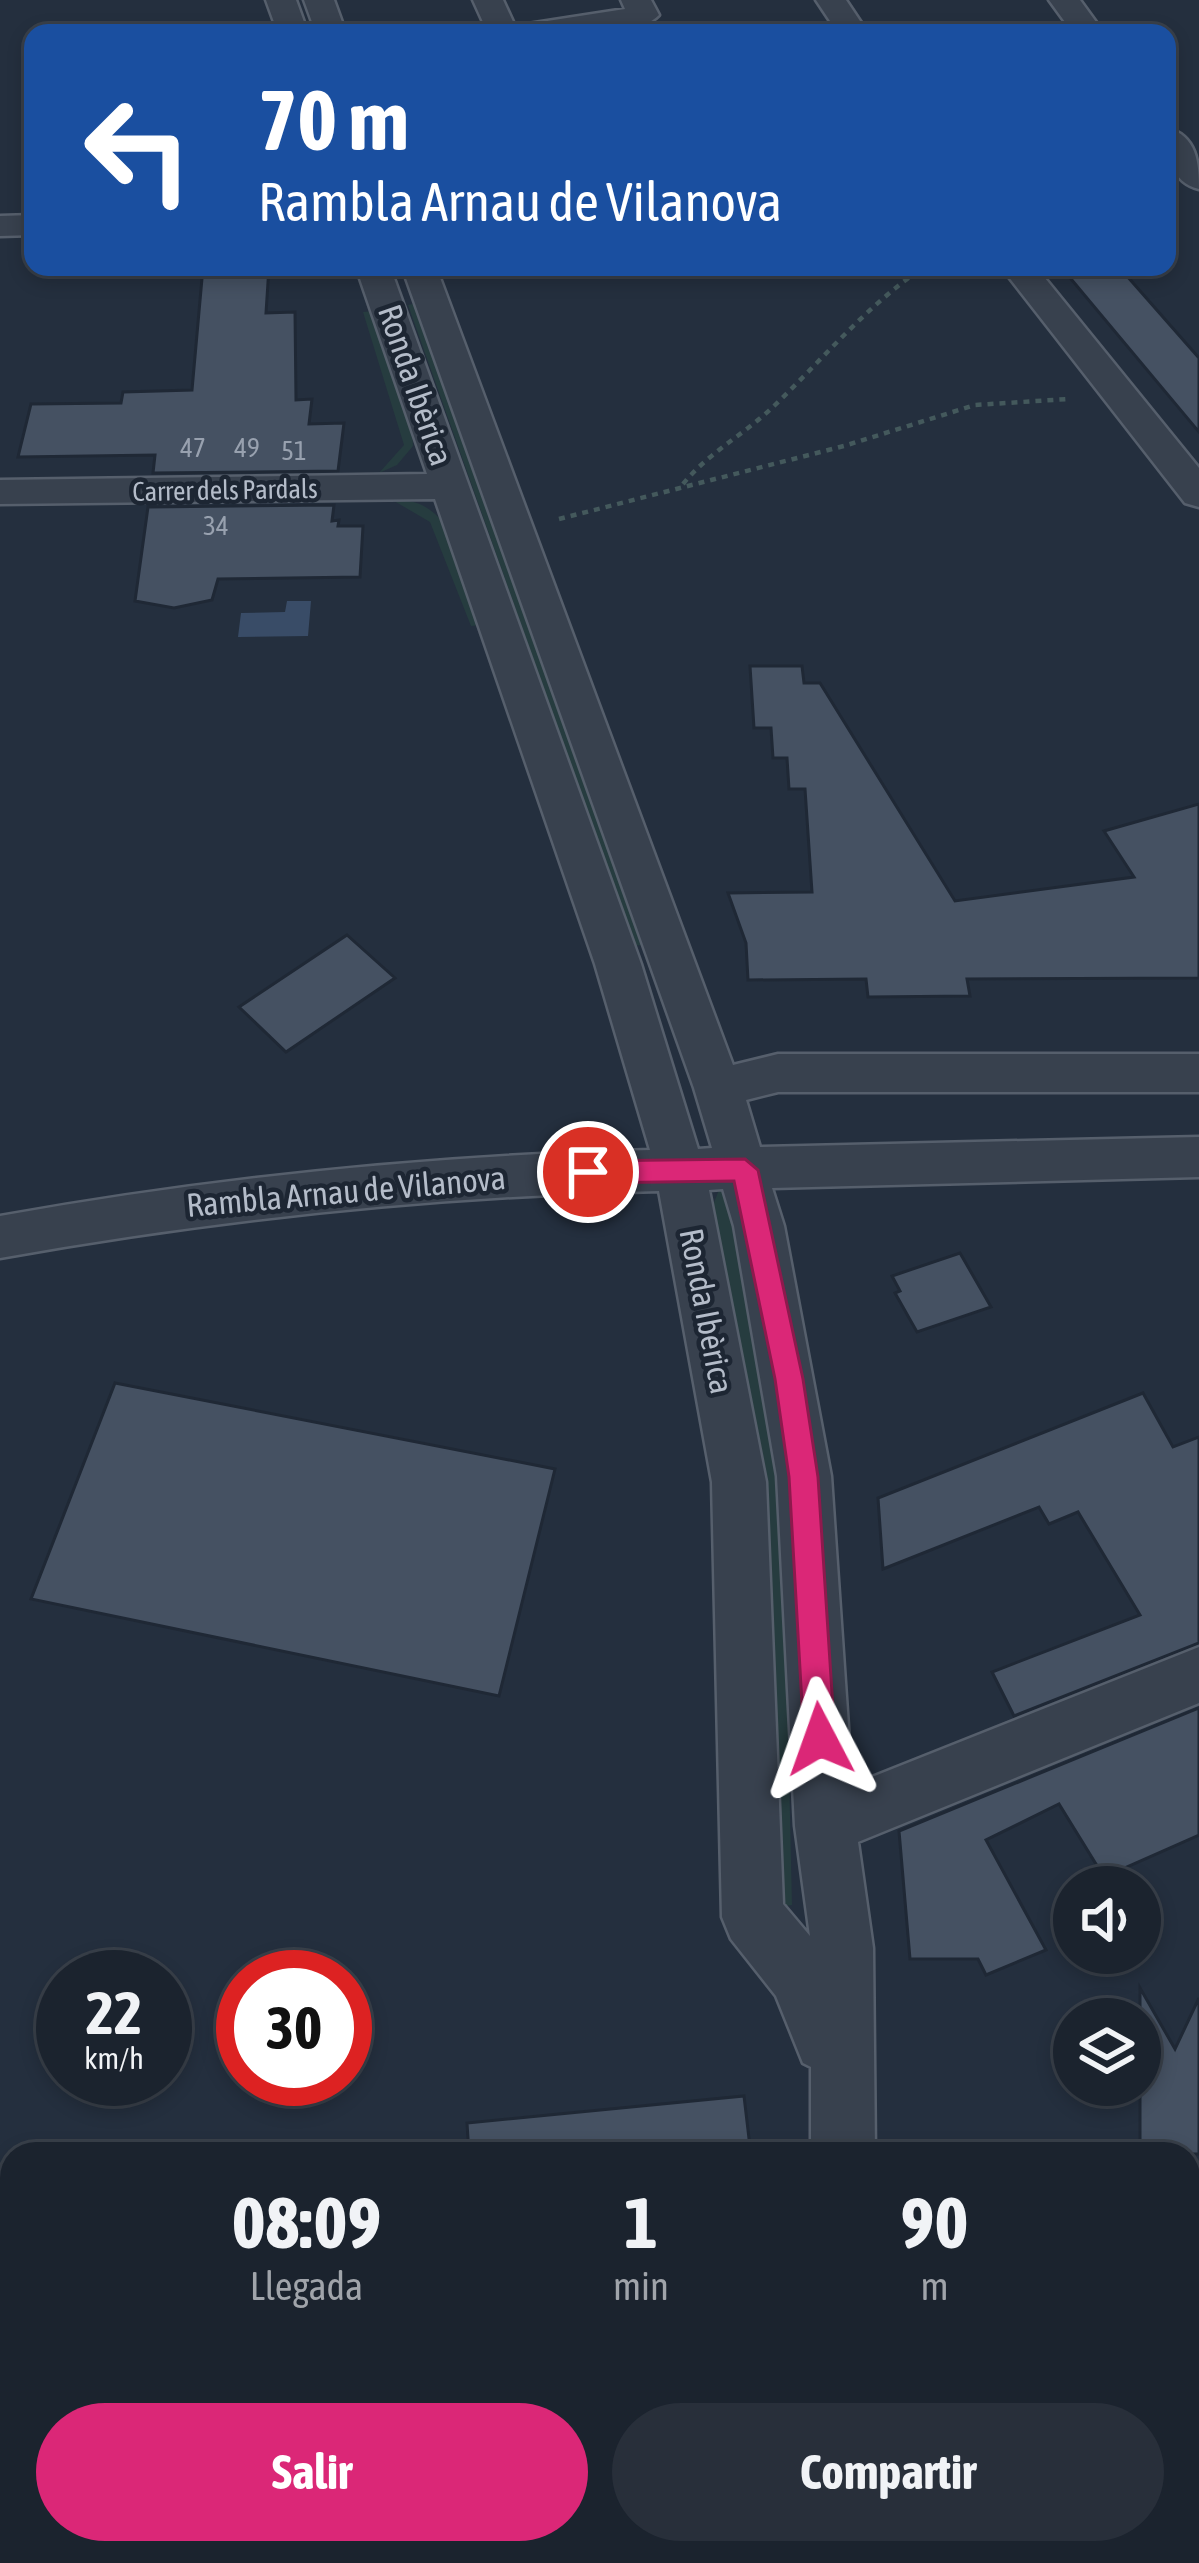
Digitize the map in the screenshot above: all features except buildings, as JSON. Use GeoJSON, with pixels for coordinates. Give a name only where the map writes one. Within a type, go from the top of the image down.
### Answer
{"type":"FeatureCollection","features":[{"type":"Feature","properties":{"kind":"street"},"geometry":{"type":"LineString","coordinates":[[584,24],[644,15],[636,0]]}},
{"type":"Feature","properties":{"kind":"street"},"geometry":{"type":"LineString","coordinates":[[1064,0],[1082,24]]}},
{"type":"Feature","properties":{"kind":"street","name":"Ronda Ibèrica"},"geometry":{"type":"LineString","coordinates":[[376,276],[618,964],[680,1169],[739,1482],[753,1917],[780,1942],[807,1983],[842,2124]]}},
{"type":"Feature","properties":{"kind":"street","name":"Ronda Ibèrica"},"geometry":{"type":"LineString","coordinates":[[422,276],[745,1170],[789,1379],[804,1477],[825,1826],[833,1859],[839,1948],[842,2124]]}},
{"type":"Feature","properties":{"kind":"street"},"geometry":{"type":"LineString","coordinates":[[1025,276],[1199,494]]}},
{"type":"Feature","properties":{"kind":"street","name":"Carrer dels Pardals"},"geometry":{"type":"LineString","coordinates":[[0,492],[450,486]]}},
{"type":"Feature","properties":{"kind":"street"},"geometry":{"type":"LineString","coordinates":[[718,1088],[778,1073],[1199,1073]]}},
{"type":"Feature","properties":{"kind":"street","name":"Rambla Arnau de Vilanova"},"geometry":{"type":"LineString","coordinates":[[0,1237],[169,1207],[548,1173],[1199,1157]]}},
{"type":"Feature","properties":{"kind":"street"},"geometry":{"type":"LineString","coordinates":[[825,1826],[1199,1675]]}},
{"type":"Feature","properties":{"kind":"path"},"geometry":{"type":"LineString","coordinates":[[682,485],[703,456],[772,407],[865,311],[912,276]]}},
{"type":"Feature","properties":{"kind":"path"},"geometry":{"type":"LineString","coordinates":[[540,524],[844,446],[976,405],[1083,397]]}},
{"type":"Feature","properties":{"kind":"green space"},"geometry":{"type":"Polygon","coordinates":[[[417,303],[646,944],[635,946],[408,305],[417,303]]]}},
{"type":"Feature","properties":{"kind":"green space"},"geometry":{"type":"Polygon","coordinates":[[[374,311],[412,428],[413,446],[397,465],[379,473],[404,445],[363,312],[374,311]]]}},
{"type":"Feature","properties":{"kind":"green space"},"geometry":{"type":"Polygon","coordinates":[[[389,498],[420,504],[445,525],[482,625],[471,626],[430,522],[389,498]]]}},
{"type":"Feature","properties":{"kind":"green space"},"geometry":{"type":"Polygon","coordinates":[[[719,1190],[727,1192],[777,1472],[784,1547],[792,1905],[779,1907],[768,1481],[713,1205],[719,1190]]]}},
{"type":"Feature","properties":{"kind":"water"},"geometry":{"type":"Polygon","coordinates":[[[287,601],[311,601],[308,636],[238,637],[241,613],[285,612],[287,601]]]}},
{"type":"Feature","properties":{"kind":"route"},"geometry":{"type":"LineString","coordinates":[[588,1172],[745,1170],[789,1379],[804,1477],[820,1739]]}}]}
